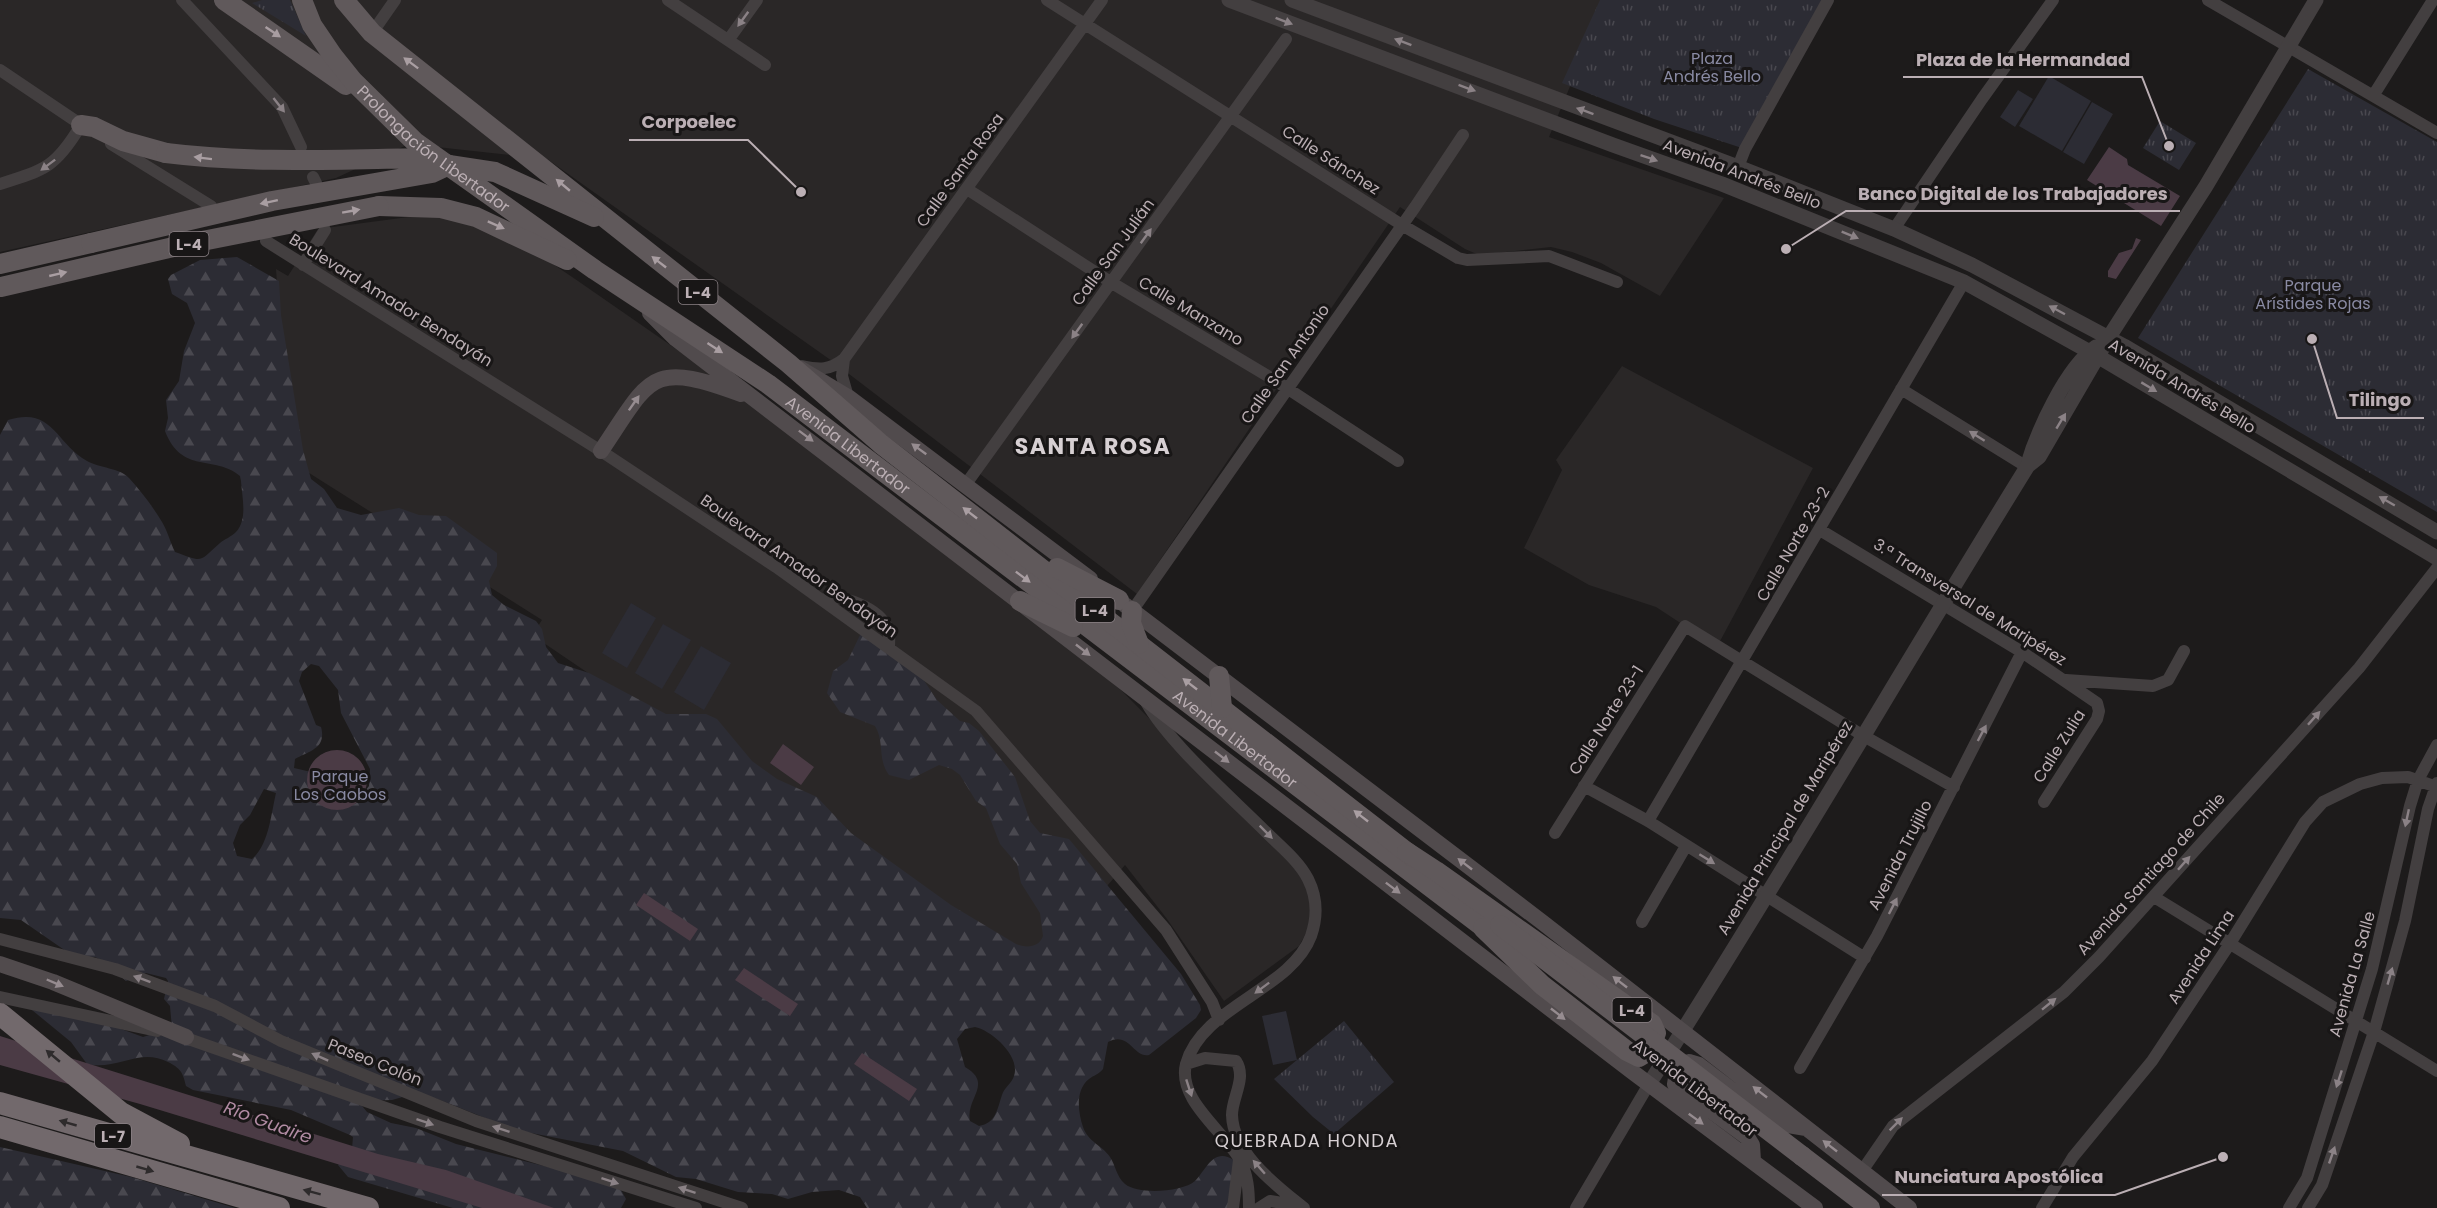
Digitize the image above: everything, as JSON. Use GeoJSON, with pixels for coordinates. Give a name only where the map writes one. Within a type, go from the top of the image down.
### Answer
{"type":"FeatureCollection","features":[{"type":"Feature","properties":{"kind":"highway"},"geometry":{"type":"LineString","coordinates":[[0,1014],[98,1094],[141,1125],[225,1169]]}},
{"type":"Feature","properties":{"kind":"highway","name":"L-7"},"geometry":{"type":"LineString","coordinates":[[0,1103],[368,1208]]}},
{"type":"Feature","properties":{"kind":"highway","name":"L-7"},"geometry":{"type":"LineString","coordinates":[[0,1127],[279,1208]]}},
{"type":"Feature","properties":{"kind":"highway"},"geometry":{"type":"LineString","coordinates":[[0,1140],[89,1153]]}},
{"type":"Feature","properties":{"kind":"main road","name":"L-4"},"geometry":{"type":"LineString","coordinates":[[224,0],[326,70],[415,142]]}},
{"type":"Feature","properties":{"kind":"main road","name":"Prolongación Libertador"},"geometry":{"type":"LineString","coordinates":[[302,0],[312,25],[333,56],[353,81],[415,142],[595,270]]}},
{"type":"Feature","properties":{"kind":"main road","name":"L-4"},"geometry":{"type":"LineString","coordinates":[[344,0],[372,33],[526,153],[608,222]]}},
{"type":"Feature","properties":{"kind":"main road"},"geometry":{"type":"LineString","coordinates":[[81,125],[94,127],[123,141],[166,153],[222,160],[431,158],[448,165],[495,172],[565,206],[608,222]]}},
{"type":"Feature","properties":{"kind":"main road"},"geometry":{"type":"LineString","coordinates":[[0,264],[272,201],[432,173],[448,165]]}},
{"type":"Feature","properties":{"kind":"main road","name":"L-4"},"geometry":{"type":"LineString","coordinates":[[0,287],[182,245],[379,206],[441,207],[477,217],[548,252],[595,270]]}},
{"type":"Feature","properties":{"kind":"main road","name":"Avenida Libertador"},"geometry":{"type":"LineString","coordinates":[[608,222],[788,363],[881,444],[998,535],[1134,651],[1479,924],[1498,931]]}},
{"type":"Feature","properties":{"kind":"main road","name":"Avenida Libertador"},"geometry":{"type":"LineString","coordinates":[[595,270],[768,384],[1134,651],[1222,708],[1407,852],[1498,931],[1799,1161],[1870,1208]]}},
{"type":"Feature","properties":{"kind":"main road","name":"Avenida Libertador"},"geometry":{"type":"LineString","coordinates":[[613,282],[676,339],[1649,1084],[1815,1208]]}},
{"type":"Feature","properties":{"kind":"main road","name":"Avenida Libertador"},"geometry":{"type":"LineString","coordinates":[[788,363],[821,379],[848,397],[966,484],[1683,1032],[1909,1208]]}},
{"type":"Feature","properties":{"kind":"main road"},"geometry":{"type":"LineString","coordinates":[[601,452],[644,389],[656,380],[668,376],[708,382],[759,401]]}},
{"type":"Feature","properties":{"kind":"main road","name":"L-4"},"geometry":{"type":"LineString","coordinates":[[998,535],[1126,605]]}},
{"type":"Feature","properties":{"kind":"main road","name":"L-4"},"geometry":{"type":"LineString","coordinates":[[1020,601],[1134,651]]}},
{"type":"Feature","properties":{"kind":"main road"},"geometry":{"type":"LineString","coordinates":[[1126,605],[1131,623],[1134,651]]}},
{"type":"Feature","properties":{"kind":"main road"},"geometry":{"type":"LineString","coordinates":[[1219,676],[1222,708]]}},
{"type":"Feature","properties":{"kind":"main road","name":"L-4"},"geometry":{"type":"LineString","coordinates":[[1407,852],[1652,1024],[1656,1034],[1649,1051],[1639,1057],[1627,1051],[1542,985],[1479,924]]}},
{"type":"Feature","properties":{"kind":"main road"},"geometry":{"type":"LineString","coordinates":[[0,964],[53,982],[186,1037]]}},
{"type":"Feature","properties":{"kind":"main road"},"geometry":{"type":"LineString","coordinates":[[1664,1095],[1664,1082],[1687,1045],[1698,1044]]}},
{"type":"Feature","properties":{"kind":"main road","name":"L-4"},"geometry":{"type":"LineString","coordinates":[[1753,1161],[1752,1145],[1747,1137],[1676,1084],[1676,1078],[1689,1062],[1700,1065],[1775,1123],[1806,1128]]}},
{"type":"Feature","properties":{"kind":"main road","name":"Avenida Libertador"},"geometry":{"type":"LineString","coordinates":[[1799,1161],[1851,1208]]}},
{"type":"Feature","properties":{"kind":"street"},"geometry":{"type":"LineString","coordinates":[[182,0],[282,107],[301,147]]}},
{"type":"Feature","properties":{"kind":"street"},"geometry":{"type":"LineString","coordinates":[[372,33],[394,0]]}},
{"type":"Feature","properties":{"kind":"street"},"geometry":{"type":"LineString","coordinates":[[668,0],[765,65]]}},
{"type":"Feature","properties":{"kind":"street"},"geometry":{"type":"LineString","coordinates":[[729,39],[757,0]]}},
{"type":"Feature","properties":{"kind":"street","name":"Calle Sánchez"},"geometry":{"type":"LineString","coordinates":[[1047,0],[1402,225],[1467,260],[1549,256],[1617,282]]}},
{"type":"Feature","properties":{"kind":"street","name":"Calle Santa Rosa"},"geometry":{"type":"LineString","coordinates":[[844,359],[1087,24],[1102,0]]}},
{"type":"Feature","properties":{"kind":"street","name":"Avenida Andrés Bello"},"geometry":{"type":"LineString","coordinates":[[1229,0],[1722,184],[1965,282],[2094,354],[2437,558]]}},
{"type":"Feature","properties":{"kind":"street","name":"Avenida Andrés Bello"},"geometry":{"type":"LineString","coordinates":[[1292,0],[1738,167],[1894,229],[1972,265],[2109,337],[2437,532]]}},
{"type":"Feature","properties":{"kind":"street"},"geometry":{"type":"LineString","coordinates":[[1738,167],[1745,149],[1828,0]]}},
{"type":"Feature","properties":{"kind":"street"},"geometry":{"type":"LineString","coordinates":[[1894,229],[1982,99],[2053,0]]}},
{"type":"Feature","properties":{"kind":"street"},"geometry":{"type":"LineString","coordinates":[[2208,0],[2437,133]]}},
{"type":"Feature","properties":{"kind":"street","name":"Avenida Principal de Maripérez"},"geometry":{"type":"LineString","coordinates":[[1576,1208],[1649,1084],[1767,896],[1862,735],[2027,467],[2035,437],[2076,368],[2094,354],[2109,337],[2201,194],[2316,0]]}},
{"type":"Feature","properties":{"kind":"street"},"geometry":{"type":"LineString","coordinates":[[2373,96],[2433,0]]}},
{"type":"Feature","properties":{"kind":"street","name":"Calle San Julián"},"geometry":{"type":"LineString","coordinates":[[966,484],[1286,39]]}},
{"type":"Feature","properties":{"kind":"street"},"geometry":{"type":"LineString","coordinates":[[0,70],[81,125],[211,206]]}},
{"type":"Feature","properties":{"kind":"street"},"geometry":{"type":"LineString","coordinates":[[0,184],[42,171],[63,153],[81,125]]}},
{"type":"Feature","properties":{"kind":"street","name":"Calle San Antonio"},"geometry":{"type":"LineString","coordinates":[[1126,605],[1288,389],[1463,135]]}},
{"type":"Feature","properties":{"kind":"street","name":"Calle Manzano"},"geometry":{"type":"LineString","coordinates":[[967,189],[1112,283],[1288,389],[1398,461]]}},
{"type":"Feature","properties":{"kind":"street"},"geometry":{"type":"LineString","coordinates":[[303,265],[325,230]]}},
{"type":"Feature","properties":{"kind":"street","name":"Boulevard Amador Bendayán"},"geometry":{"type":"LineString","coordinates":[[266,241],[601,452],[822,600],[964,702],[989,723],[1166,930],[1212,1002],[1219,1020]]}},
{"type":"Feature","properties":{"kind":"street","name":"Calle Norte 23-2"},"geometry":{"type":"LineString","coordinates":[[1648,821],[1965,282]]}},
{"type":"Feature","properties":{"kind":"street"},"geometry":{"type":"LineString","coordinates":[[788,363],[824,370],[834,367],[844,359]]}},
{"type":"Feature","properties":{"kind":"street"},"geometry":{"type":"LineString","coordinates":[[844,359],[842,376],[848,397]]}},
{"type":"Feature","properties":{"kind":"street"},"geometry":{"type":"LineString","coordinates":[[1901,389],[2027,467]]}},
{"type":"Feature","properties":{"kind":"street","name":"3.ª Transversal de Maripérez"},"geometry":{"type":"LineString","coordinates":[[1820,530],[2022,652],[2099,706]]}},
{"type":"Feature","properties":{"kind":"street","name":"Avenida Santiago de Chile"},"geometry":{"type":"LineString","coordinates":[[1862,1171],[1893,1126],[2064,992],[2154,897],[2359,668],[2437,568]]}},
{"type":"Feature","properties":{"kind":"street"},"geometry":{"type":"LineString","coordinates":[[822,600],[830,597],[856,602],[882,620],[889,634],[889,648]]}},
{"type":"Feature","properties":{"kind":"street","name":"Calle Norte 23-1"},"geometry":{"type":"LineString","coordinates":[[1555,833],[1685,626],[1743,662]]}},
{"type":"Feature","properties":{"kind":"street"},"geometry":{"type":"LineString","coordinates":[[2064,680],[2152,686],[2168,680],[2184,651]]}},
{"type":"Feature","properties":{"kind":"street","name":"Avenida Trujillo"},"geometry":{"type":"LineString","coordinates":[[1800,1068],[1865,958],[2022,652]]}},
{"type":"Feature","properties":{"kind":"street"},"geometry":{"type":"LineString","coordinates":[[1743,662],[1862,735],[1954,787]]}},
{"type":"Feature","properties":{"kind":"street"},"geometry":{"type":"LineString","coordinates":[[1142,696],[1154,716],[1304,872],[1316,899],[1312,932],[1307,946],[1284,969],[1219,1020],[1198,1043],[1186,1064],[1186,1086],[1192,1097],[1239,1158],[1247,1180],[1249,1208]]}},
{"type":"Feature","properties":{"kind":"street","name":"Calle Zulia"},"geometry":{"type":"LineString","coordinates":[[2044,802],[2097,719],[2099,706]]}},
{"type":"Feature","properties":{"kind":"street","name":"Avenida La Salle"},"geometry":{"type":"LineString","coordinates":[[2289,1208],[2307,1178],[2357,1023],[2386,915],[2410,806],[2418,780],[2437,745]]}},
{"type":"Feature","properties":{"kind":"street","name":"Avenida Lima"},"geometry":{"type":"LineString","coordinates":[[2042,1208],[2073,1157],[2152,1061],[2229,945],[2305,822],[2323,802],[2342,791],[2382,778],[2418,780],[2437,785]]}},
{"type":"Feature","properties":{"kind":"street"},"geometry":{"type":"LineString","coordinates":[[2308,1208],[2322,1185],[2374,1032],[2405,921],[2437,785]]}},
{"type":"Feature","properties":{"kind":"street"},"geometry":{"type":"LineString","coordinates":[[1584,786],[1648,821],[1865,958]]}},
{"type":"Feature","properties":{"kind":"street"},"geometry":{"type":"LineString","coordinates":[[1642,922],[1686,846]]}},
{"type":"Feature","properties":{"kind":"street"},"geometry":{"type":"LineString","coordinates":[[2154,897],[2437,1071]]}},
{"type":"Feature","properties":{"kind":"street","name":"Paseo Colón"},"geometry":{"type":"LineString","coordinates":[[0,939],[115,969],[215,1006],[282,1041],[476,1121],[742,1208]]}},
{"type":"Feature","properties":{"kind":"street"},"geometry":{"type":"LineString","coordinates":[[0,997],[186,1037],[440,1127],[696,1208]]}},
{"type":"Feature","properties":{"kind":"street"},"geometry":{"type":"LineString","coordinates":[[1186,1064],[1195,1059],[1216,1057],[1236,1061],[1241,1073],[1232,1114],[1240,1139],[1263,1173],[1303,1207]]}},
{"type":"Feature","properties":{"kind":"street"},"geometry":{"type":"LineString","coordinates":[[1233,1208],[1239,1158]]}},
{"type":"Feature","properties":{"kind":"street"},"geometry":{"type":"LineString","coordinates":[[1259,1208],[1270,1201],[1303,1207]]}},
{"type":"Feature","properties":{"kind":"shaded area"},"geometry":{"type":"Polygon","coordinates":[[[0,0],[1606,0],[1549,137],[1724,198],[1660,296],[1601,263],[1551,247],[1479,255],[1465,249],[1400,207],[1137,594],[832,361],[547,159],[409,144],[336,178],[0,252],[0,0]]]}},
{"type":"Feature","properties":{"kind":"shaded area"},"geometry":{"type":"Polygon","coordinates":[[[431,214],[497,226],[578,281],[774,417],[1121,690],[1303,874],[1313,902],[1308,929],[1299,946],[1224,1001],[1167,919],[1125,865],[1032,974],[532,635],[542,620],[298,466],[279,314],[276,269],[288,276],[318,229],[431,214]]]}},
{"type":"Feature","properties":{"kind":"shaded area"},"geometry":{"type":"Polygon","coordinates":[[[1622,366],[1813,468],[1719,643],[1685,626],[1656,607],[1589,585],[1524,548],[1562,470],[1556,460],[1622,366]]]}},
{"type":"Feature","properties":{"kind":"green space"},"geometry":{"type":"Polygon","coordinates":[[[262,0],[290,0],[306,36],[252,3],[262,0]]]}},
{"type":"Feature","properties":{"kind":"green space","name":"Plaza Andrés Bello"},"geometry":{"type":"Polygon","coordinates":[[[1600,0],[1828,0],[1745,149],[1654,119],[1562,83],[1600,0]]]}},
{"type":"Feature","properties":{"kind":"green space","name":"Parque Arístides Rojas"},"geometry":{"type":"Polygon","coordinates":[[[2308,69],[2437,142],[2437,512],[2138,338],[2308,69]]]}},
{"type":"Feature","properties":{"kind":"green space"},"geometry":{"type":"Polygon","coordinates":[[[2049,76],[2091,101],[2062,151],[2019,126],[2049,76]]]}},
{"type":"Feature","properties":{"kind":"green space"},"geometry":{"type":"Polygon","coordinates":[[[2018,90],[2033,99],[2015,127],[2000,117],[2018,90]]]}},
{"type":"Feature","properties":{"kind":"green space"},"geometry":{"type":"Polygon","coordinates":[[[2092,102],[2113,114],[2084,164],[2063,152],[2092,102]]]}},
{"type":"Feature","properties":{"kind":"green space"},"geometry":{"type":"Polygon","coordinates":[[[2160,121],[2196,143],[2179,170],[2143,148],[2160,121]]]}},
{"type":"Feature","properties":{"kind":"green space","name":"Parque Los Caobos"},"geometry":{"type":"Polygon","coordinates":[[[237,257],[279,281],[281,315],[303,450],[311,479],[324,489],[337,508],[361,515],[399,508],[419,515],[446,516],[497,553],[497,566],[489,581],[492,595],[504,605],[536,621],[542,629],[546,647],[558,663],[589,673],[666,714],[706,714],[717,719],[752,761],[777,779],[817,797],[851,833],[951,905],[1016,944],[1035,945],[1043,936],[1040,913],[1021,883],[1017,864],[1000,844],[986,808],[976,801],[960,775],[952,769],[939,765],[909,780],[889,775],[883,763],[880,738],[875,726],[840,712],[827,693],[833,671],[848,660],[862,631],[917,670],[937,700],[960,721],[969,723],[979,731],[1015,777],[1030,821],[1040,833],[1069,839],[1181,974],[1200,1005],[1201,1010],[1196,1018],[1149,1055],[1139,1053],[1121,1040],[1108,1042],[1103,1069],[1089,1079],[1081,1089],[1080,1115],[1085,1132],[1110,1157],[1122,1181],[1140,1190],[1160,1191],[1181,1188],[1195,1181],[1216,1158],[1221,1156],[1234,1160],[1231,1208],[867,1208],[860,1197],[839,1190],[812,1192],[788,1199],[772,1194],[738,1192],[696,1179],[676,1177],[623,1151],[516,1130],[435,1098],[406,1096],[392,1100],[358,1101],[367,1112],[391,1123],[416,1128],[456,1144],[596,1179],[621,1190],[626,1199],[621,1208],[453,1208],[348,1177],[338,1165],[352,1149],[353,1137],[291,1110],[193,1090],[186,1086],[178,1069],[158,1058],[138,1058],[108,1065],[87,1064],[71,1042],[32,1010],[91,1018],[143,1037],[172,1028],[170,1006],[164,999],[168,981],[166,978],[146,973],[126,981],[107,963],[95,957],[76,958],[21,920],[0,918],[0,435],[8,420],[23,417],[35,418],[52,428],[67,445],[87,461],[125,475],[158,516],[175,552],[200,559],[234,534],[240,527],[243,514],[240,476],[220,466],[189,459],[180,454],[165,431],[168,418],[166,400],[179,381],[184,351],[195,323],[187,303],[172,294],[168,279],[171,275],[200,260],[237,257]],[[311,664],[302,672],[299,681],[316,725],[321,727],[322,734],[319,745],[295,759],[294,768],[311,772],[341,806],[355,804],[369,786],[370,769],[341,713],[338,690],[319,666],[311,664]],[[264,789],[250,815],[240,825],[233,843],[237,856],[252,859],[266,838],[276,793],[264,789]],[[975,1027],[965,1029],[957,1039],[965,1067],[977,1079],[978,1085],[971,1105],[970,1121],[979,1126],[989,1122],[995,1115],[1003,1092],[1013,1079],[1015,1068],[1009,1052],[989,1033],[975,1027]]]}},
{"type":"Feature","properties":{"kind":"green space"},"geometry":{"type":"Polygon","coordinates":[[[631,603],[656,618],[627,668],[602,653],[631,603]]]}},
{"type":"Feature","properties":{"kind":"green space"},"geometry":{"type":"Polygon","coordinates":[[[663,624],[691,640],[662,689],[635,673],[663,624]]]}},
{"type":"Feature","properties":{"kind":"green space"},"geometry":{"type":"Polygon","coordinates":[[[701,646],[731,663],[704,710],[674,692],[701,646]]]}},
{"type":"Feature","properties":{"kind":"green space"},"geometry":{"type":"Polygon","coordinates":[[[1286,1011],[1297,1060],[1273,1065],[1262,1016],[1286,1011]]]}},
{"type":"Feature","properties":{"kind":"green space"},"geometry":{"type":"Polygon","coordinates":[[[1344,1021],[1394,1082],[1334,1134],[1274,1079],[1344,1021]]]}},
{"type":"Feature","properties":{"kind":"green space"},"geometry":{"type":"Polygon","coordinates":[[[0,1147],[131,1177],[235,1208],[0,1208],[0,1147]]]}},
{"type":"Feature","properties":{"kind":"water"},"geometry":{"type":"Polygon","coordinates":[[[2109,147],[2127,159],[2128,165],[2180,196],[2161,226],[2087,180],[2109,147]]]}},
{"type":"Feature","properties":{"kind":"water"},"geometry":{"type":"Polygon","coordinates":[[[2136,238],[2141,240],[2116,279],[2108,277],[2108,271],[2119,253],[2132,249],[2136,238]]]}},
{"type":"Feature","properties":{"kind":"water"},"geometry":{"type":"Polygon","coordinates":[[[783,744],[814,767],[801,785],[770,763],[783,744]]]}},
{"type":"Feature","properties":{"kind":"water"},"geometry":{"type":"Polygon","coordinates":[[[331,750],[343,750],[359,758],[365,768],[367,780],[365,792],[359,802],[343,810],[331,810],[315,802],[307,786],[307,774],[315,758],[331,750]]]}},
{"type":"Feature","properties":{"kind":"water"},"geometry":{"type":"Polygon","coordinates":[[[644,893],[698,929],[690,941],[636,905],[644,893]]]}},
{"type":"Feature","properties":{"kind":"water"},"geometry":{"type":"Polygon","coordinates":[[[744,968],[798,1004],[790,1016],[735,980],[744,968]]]}},
{"type":"Feature","properties":{"kind":"water","name":"Río Guaire"},"geometry":{"type":"Polygon","coordinates":[[[0,1036],[378,1154],[446,1170],[554,1208],[482,1208],[140,1104],[0,1065],[0,1036]]]}},
{"type":"Feature","properties":{"kind":"water"},"geometry":{"type":"Polygon","coordinates":[[[862,1053],[917,1089],[909,1101],[854,1064],[862,1053]]]}},
{"type":"Feature","properties":{"kind":"place","name":"Plaza de la Hermandad"},"geometry":{"type":"Point","coordinates":[2169,146]}},
{"type":"Feature","properties":{"kind":"place","name":"Corpoelec"},"geometry":{"type":"Point","coordinates":[801,192]}},
{"type":"Feature","properties":{"kind":"place","name":"Banco Digital de los Trabajadores"},"geometry":{"type":"Point","coordinates":[1786,249]}},
{"type":"Feature","properties":{"kind":"place","name":"Tilingo"},"geometry":{"type":"Point","coordinates":[2312,339]}},
{"type":"Feature","properties":{"kind":"place","name":"Nunciatura Apostólica"},"geometry":{"type":"Point","coordinates":[2223,1157]}},
{"type":"Feature","properties":{"kind":"district","name":"SANTA ROSA"},"geometry":{"type":"Point","coordinates":[1093,446]}},
{"type":"Feature","properties":{"kind":"district","name":"QUEBRADA HONDA"},"geometry":{"type":"Point","coordinates":[1307,1140]}}]}
